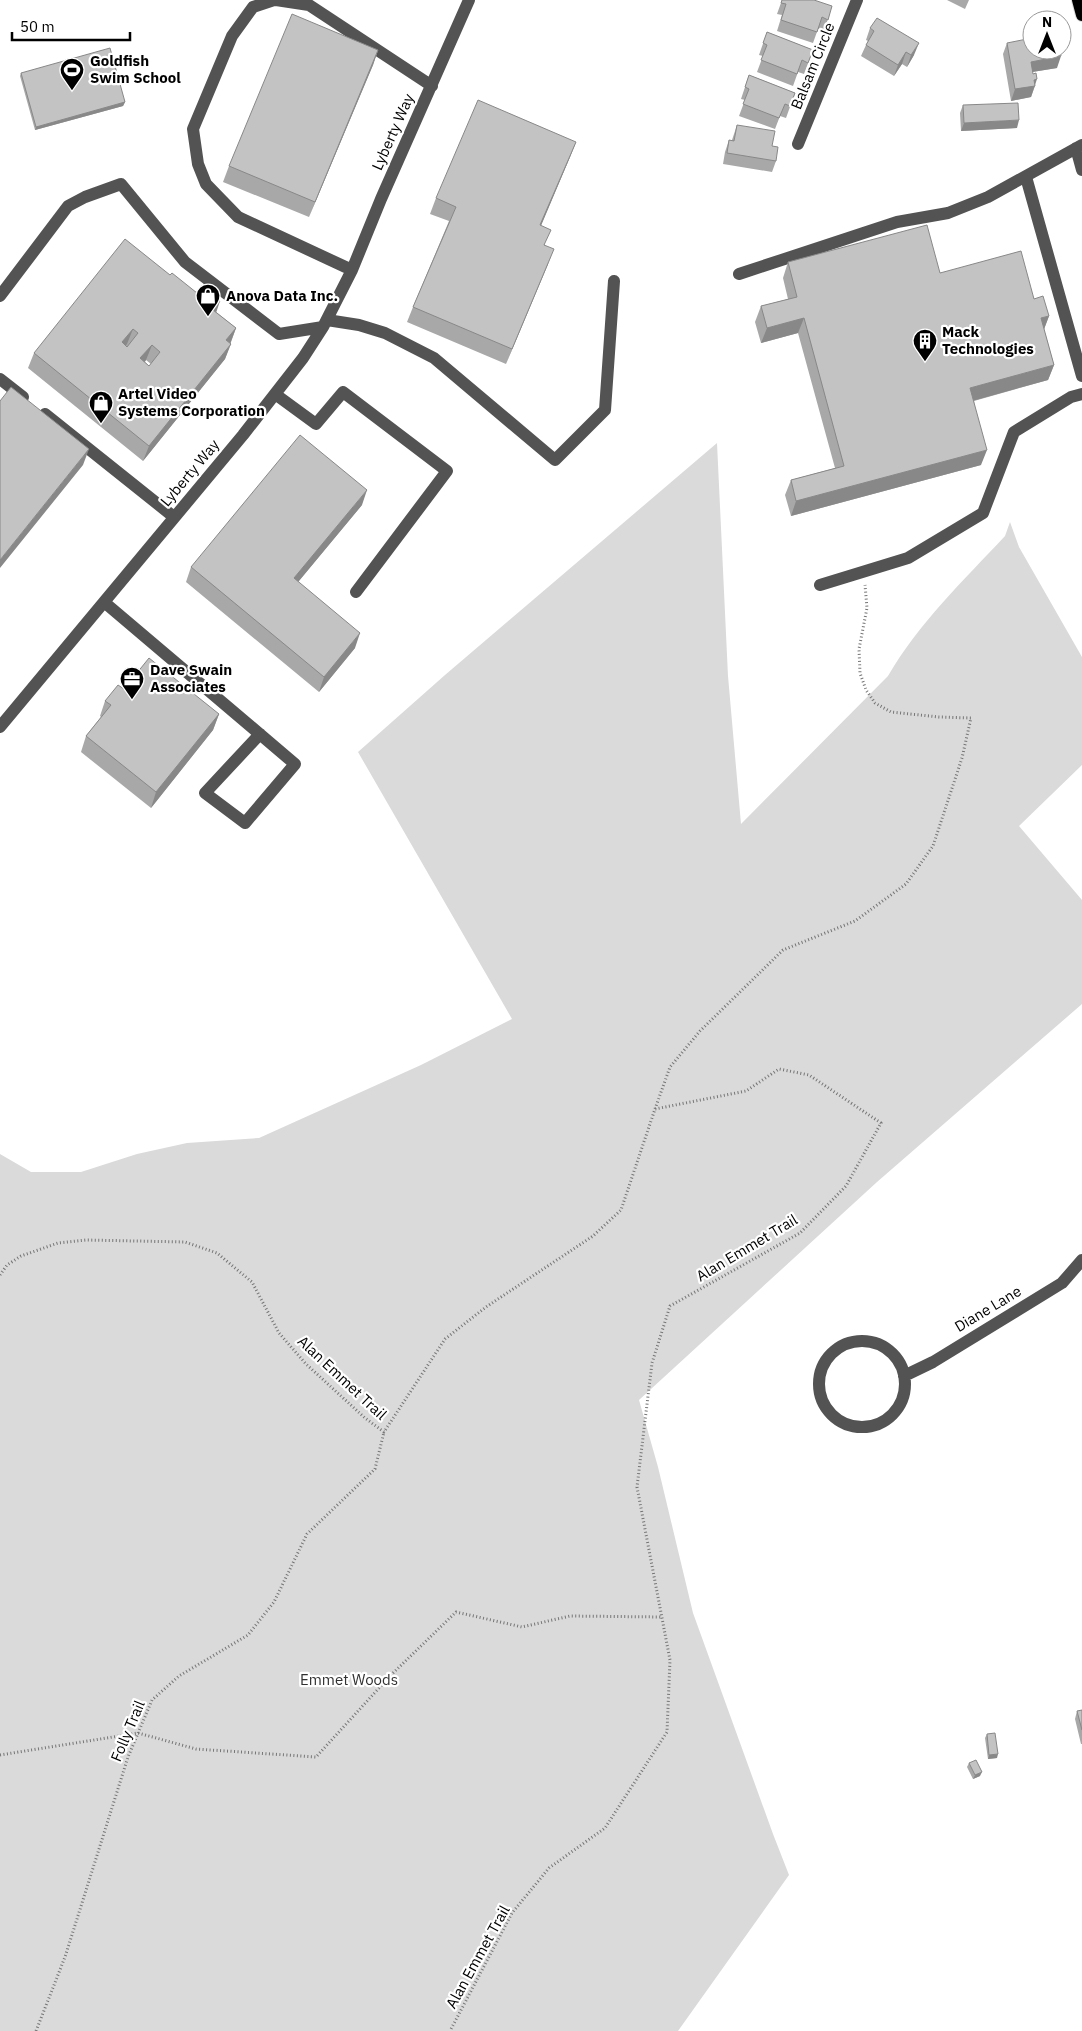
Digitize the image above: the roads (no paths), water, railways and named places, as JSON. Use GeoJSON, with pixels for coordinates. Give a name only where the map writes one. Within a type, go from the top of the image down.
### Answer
{"type":"FeatureCollection","features":[{"type":"Feature","properties":{"kind":"street"},"geometry":{"type":"LineString","coordinates":[[352,270],[238,217],[206,184],[198,164],[193,129],[232,36],[253,7],[275,0],[309,5],[432,86]]}},
{"type":"Feature","properties":{"kind":"street","name":"Lyberty Way"},"geometry":{"type":"LineString","coordinates":[[0,727],[303,358],[325,323],[352,270],[469,0]]}},
{"type":"Feature","properties":{"kind":"street","name":"Balsam Circle"},"geometry":{"type":"LineString","coordinates":[[798,144],[857,0]]}},
{"type":"Feature","properties":{"kind":"street"},"geometry":{"type":"LineString","coordinates":[[738,274],[897,222],[948,213],[988,198],[1079,147],[1082,170]]}},
{"type":"Feature","properties":{"kind":"street"},"geometry":{"type":"LineString","coordinates":[[1026,177],[1082,376]]}},
{"type":"Feature","properties":{"kind":"street"},"geometry":{"type":"LineString","coordinates":[[0,296],[68,206],[85,197],[121,184],[186,262],[279,334],[325,323],[359,325],[385,333],[434,358],[555,460],[605,410],[614,282]]}},
{"type":"Feature","properties":{"kind":"street"},"geometry":{"type":"LineString","coordinates":[[0,378],[174,517]]}},
{"type":"Feature","properties":{"kind":"street"},"geometry":{"type":"LineString","coordinates":[[275,394],[316,424],[343,392],[447,471],[356,592]]}},
{"type":"Feature","properties":{"kind":"street"},"geometry":{"type":"LineString","coordinates":[[820,585],[908,558],[966,525],[983,513],[1014,432],[1071,397],[1082,394]]}},
{"type":"Feature","properties":{"kind":"street"},"geometry":{"type":"LineString","coordinates":[[104,602],[260,734],[295,764],[245,823],[205,793],[260,734]]}},
{"type":"Feature","properties":{"kind":"street","name":"Diane Lane"},"geometry":{"type":"LineString","coordinates":[[904,1376],[932,1362],[1062,1283],[1082,1260]]}},
{"type":"Feature","properties":{"kind":"street"},"geometry":{"type":"LineString","coordinates":[[855,1341],[870,1342],[884,1347],[896,1357],[904,1376],[903,1399],[896,1411],[886,1421],[873,1426],[859,1428],[845,1425],[833,1418],[824,1407],[819,1394],[818,1380],[822,1367],[829,1355],[841,1346],[855,1341]]}},
{"type":"Feature","properties":{"kind":"place","name":"Goldfish Swim School"},"geometry":{"type":"Point","coordinates":[72,91]}},
{"type":"Feature","properties":{"kind":"place","name":"Anova Data Inc."},"geometry":{"type":"Point","coordinates":[208,317]}},
{"type":"Feature","properties":{"kind":"place","name":"Mack Technologies"},"geometry":{"type":"Point","coordinates":[925,362]}},
{"type":"Feature","properties":{"kind":"place","name":"Artel Video Systems Corporation"},"geometry":{"type":"Point","coordinates":[101,424]}},
{"type":"Feature","properties":{"kind":"place","name":"Dave Swain Associates"},"geometry":{"type":"Point","coordinates":[132,700]}},
{"type":"Feature","properties":{"kind":"park label","name":"Emmet Woods"},"geometry":{"type":"Point","coordinates":[349,1680]}}]}
